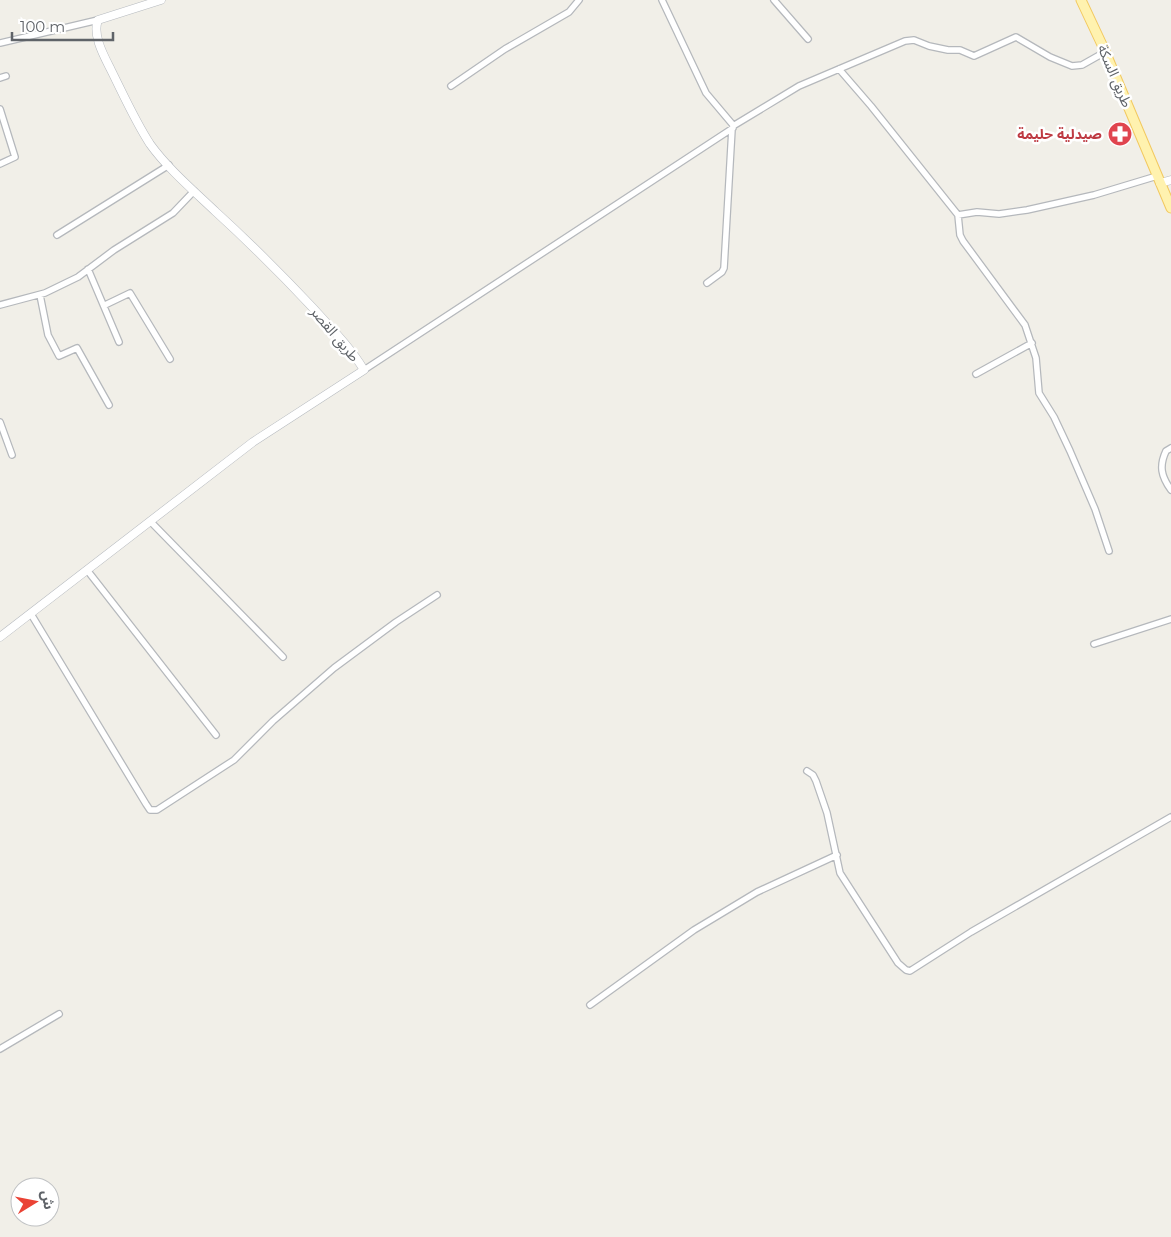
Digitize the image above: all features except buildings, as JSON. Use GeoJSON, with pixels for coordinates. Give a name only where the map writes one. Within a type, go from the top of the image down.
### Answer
{"type":"FeatureCollection","features":[{"type":"Feature","properties":{"kind":"main road","name":"طريق السكة"},"geometry":{"type":"LineString","coordinates":[[1081,0],[1106,52],[1171,208]]}},
{"type":"Feature","properties":{"kind":"street"},"geometry":{"type":"LineString","coordinates":[[0,43],[98,20],[161,0]]}},
{"type":"Feature","properties":{"kind":"street"},"geometry":{"type":"LineString","coordinates":[[450,86],[572,10],[579,0]]}},
{"type":"Feature","properties":{"kind":"street"},"geometry":{"type":"LineString","coordinates":[[662,0],[706,93],[733,128],[724,268],[722,272],[707,283]]}},
{"type":"Feature","properties":{"kind":"street"},"geometry":{"type":"LineString","coordinates":[[774,0],[808,39]]}},
{"type":"Feature","properties":{"kind":"street","name":"طريق القصر"},"geometry":{"type":"LineString","coordinates":[[0,637],[252,442],[364,370],[338,335],[276,268],[194,191],[150,143],[103,54],[97,28],[98,20]]}},
{"type":"Feature","properties":{"kind":"street"},"geometry":{"type":"LineString","coordinates":[[364,370],[799,86],[909,39],[948,50],[960,50],[974,56],[1016,37],[1021,38],[1050,57],[1072,66],[1082,65],[1106,52]]}},
{"type":"Feature","properties":{"kind":"street"},"geometry":{"type":"LineString","coordinates":[[840,69],[958,216],[960,235],[963,241],[1020,317],[1032,343],[1036,358],[1039,392],[1054,417],[1070,451],[1097,515],[1109,551]]}},
{"type":"Feature","properties":{"kind":"street"},"geometry":{"type":"LineString","coordinates":[[0,109],[15,157],[0,164]]}},
{"type":"Feature","properties":{"kind":"street"},"geometry":{"type":"LineString","coordinates":[[57,235],[169,165]]}},
{"type":"Feature","properties":{"kind":"street"},"geometry":{"type":"LineString","coordinates":[[958,216],[976,212],[999,214],[1027,210],[1159,179],[1171,180]]}},
{"type":"Feature","properties":{"kind":"street"},"geometry":{"type":"LineString","coordinates":[[0,305],[40,295],[65,284],[136,235],[172,213],[194,191]]}},
{"type":"Feature","properties":{"kind":"street"},"geometry":{"type":"LineString","coordinates":[[88,269],[120,342]]}},
{"type":"Feature","properties":{"kind":"street"},"geometry":{"type":"LineString","coordinates":[[105,305],[130,293],[170,359]]}},
{"type":"Feature","properties":{"kind":"street"},"geometry":{"type":"LineString","coordinates":[[40,295],[48,335],[59,356],[77,348],[109,405]]}},
{"type":"Feature","properties":{"kind":"street"},"geometry":{"type":"LineString","coordinates":[[976,374],[1032,343]]}},
{"type":"Feature","properties":{"kind":"street"},"geometry":{"type":"LineString","coordinates":[[0,422],[12,455]]}},
{"type":"Feature","properties":{"kind":"street"},"geometry":{"type":"LineString","coordinates":[[1171,448],[1166,451],[1161,467],[1165,481],[1171,490]]}},
{"type":"Feature","properties":{"kind":"street"},"geometry":{"type":"LineString","coordinates":[[150,521],[283,657]]}},
{"type":"Feature","properties":{"kind":"street"},"geometry":{"type":"LineString","coordinates":[[87,570],[216,735]]}},
{"type":"Feature","properties":{"kind":"street"},"geometry":{"type":"LineString","coordinates":[[31,614],[146,804],[150,810],[157,810],[234,760],[272,721],[334,668],[396,622],[437,595]]}},
{"type":"Feature","properties":{"kind":"street"},"geometry":{"type":"LineString","coordinates":[[1094,644],[1171,619]]}},
{"type":"Feature","properties":{"kind":"street"},"geometry":{"type":"LineString","coordinates":[[807,770],[816,781],[827,813],[840,873],[898,963],[910,971],[972,932],[1171,817]]}},
{"type":"Feature","properties":{"kind":"street"},"geometry":{"type":"LineString","coordinates":[[590,1005],[694,930],[757,892],[837,855]]}},
{"type":"Feature","properties":{"kind":"street"},"geometry":{"type":"LineString","coordinates":[[0,1049],[59,1014]]}},
{"type":"Feature","properties":{"kind":"place","name":"صيدلية حليمة"},"geometry":{"type":"Point","coordinates":[1120,134]}}]}
